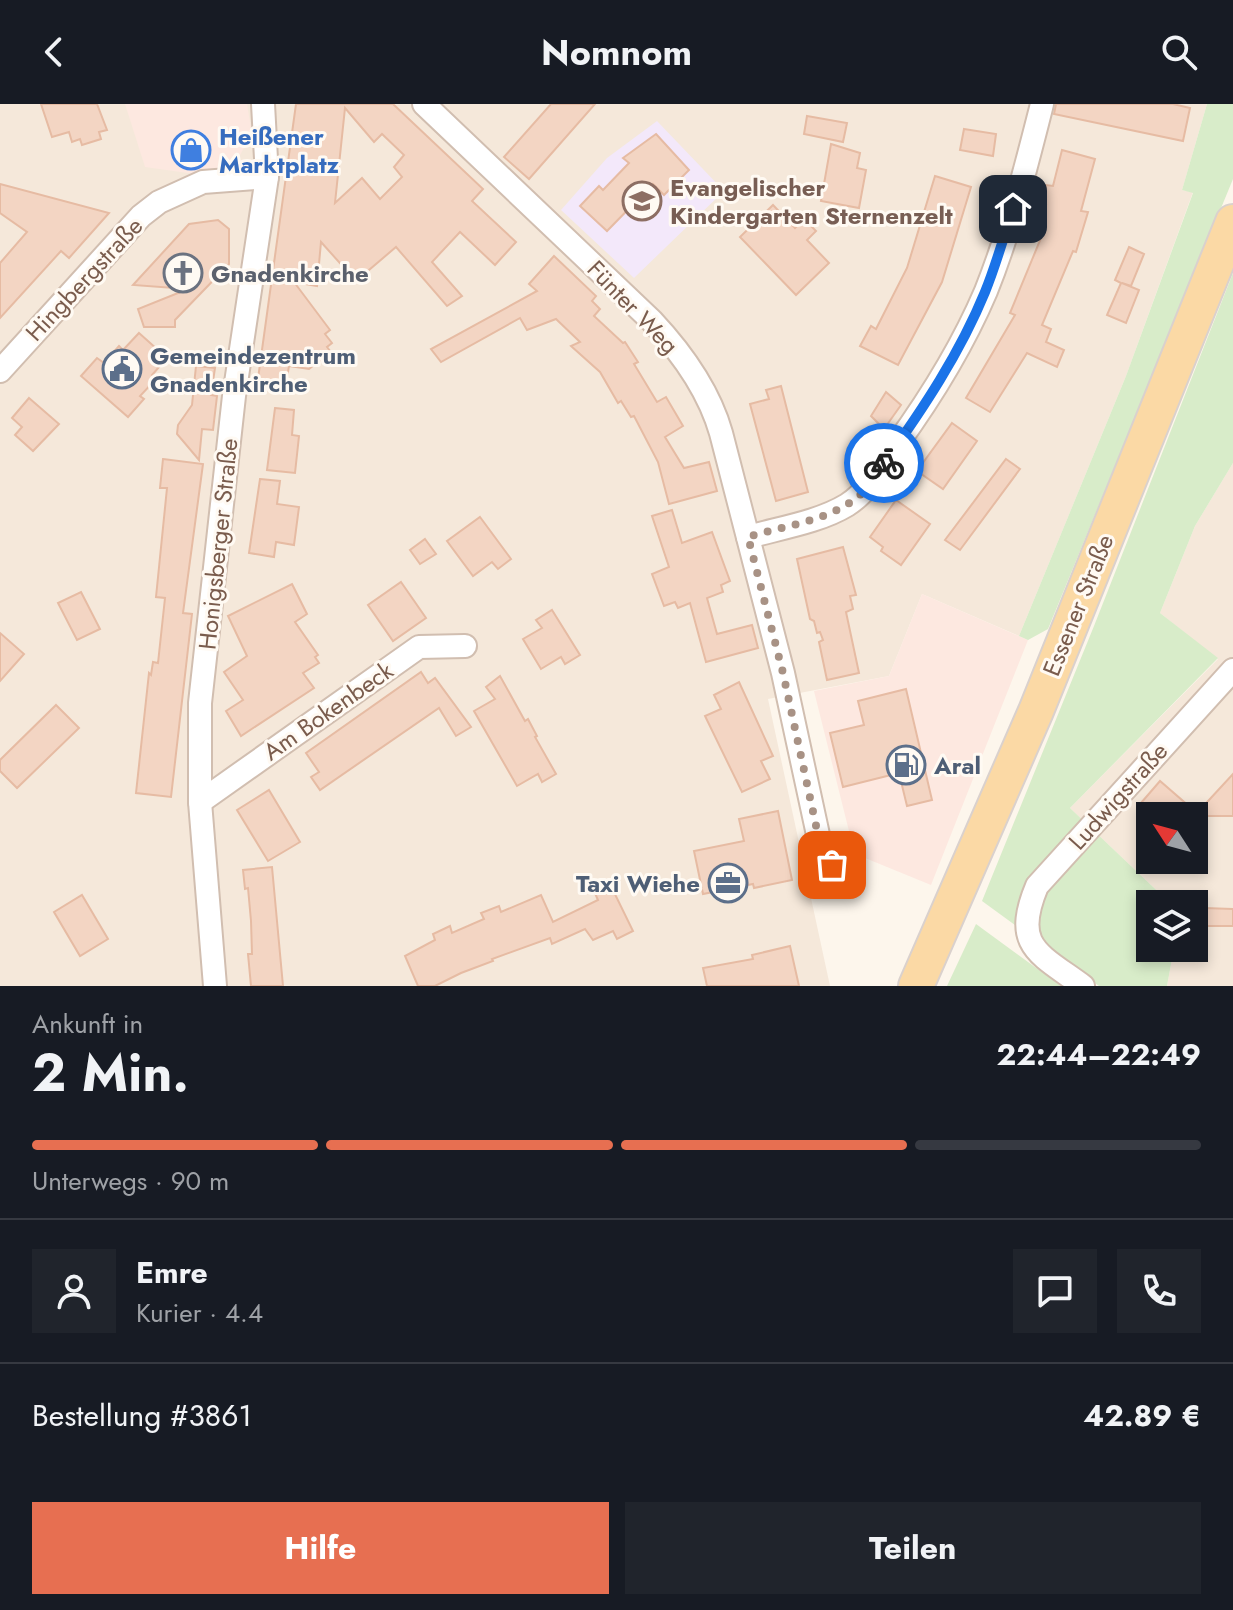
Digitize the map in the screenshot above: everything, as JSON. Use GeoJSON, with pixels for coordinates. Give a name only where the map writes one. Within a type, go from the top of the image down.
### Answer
{"type":"FeatureCollection","features":[{"type":"Feature","properties":{"kind":"main road","name":"Essener Straße"},"geometry":{"type":"LineString","coordinates":[[916,986],[1036,711],[1233,222]]}},
{"type":"Feature","properties":{"kind":"street","name":"Honigsberger Straße"},"geometry":{"type":"LineString","coordinates":[[215,986],[200,802],[200,703],[234,396],[267,177],[263,104]]}},
{"type":"Feature","properties":{"kind":"street","name":"Fünter Weg"},"geometry":{"type":"LineString","coordinates":[[424,104],[668,339],[694,376],[716,417],[783,673],[820,844],[845,886]]}},
{"type":"Feature","properties":{"kind":"street"},"geometry":{"type":"LineString","coordinates":[[748,537],[828,514],[847,505],[865,490],[920,413],[959,346],[986,291],[1026,167],[1042,104]]}},
{"type":"Feature","properties":{"kind":"street","name":"Hingbergstraße"},"geometry":{"type":"LineString","coordinates":[[0,371],[141,216],[159,202],[203,182],[267,177]]}},
{"type":"Feature","properties":{"kind":"street","name":"Am Bokenbeck"},"geometry":{"type":"LineString","coordinates":[[200,802],[419,647],[465,646]]}},
{"type":"Feature","properties":{"kind":"street","name":"Ludwigstraße"},"geometry":{"type":"LineString","coordinates":[[1083,986],[1036,952],[1027,932],[1027,909],[1037,886],[1233,670]]}},
{"type":"Feature","properties":{"kind":"shaded area"},"geometry":{"type":"Polygon","coordinates":[[[0,104],[1207,104],[1182,190],[1193,192],[1126,376],[1019,636],[922,594],[889,676],[768,699],[830,986],[0,986],[0,104]]]}},
{"type":"Feature","properties":{"kind":"shaded area","name":"Heißener Marktplatz"},"geometry":{"type":"Polygon","coordinates":[[[125,104],[247,104],[252,133],[233,168],[209,176],[145,167],[125,104]]]}},
{"type":"Feature","properties":{"kind":"shaded area","name":"Evangelischer Kindergarten Sternenzelt"},"geometry":{"type":"Polygon","coordinates":[[[657,121],[724,191],[634,278],[561,210],[607,158],[657,121]]]}},
{"type":"Feature","properties":{"kind":"shaded area"},"geometry":{"type":"Polygon","coordinates":[[[1233,463],[1233,986],[1167,986],[1171,962],[1208,962],[1208,890],[1156,890],[1139,874],[1208,874],[1208,802],[1136,802],[1136,871],[1070,808],[1218,659],[1160,613],[1195,526],[1233,463]]]}},
{"type":"Feature","properties":{"kind":"shaded area","name":"Aral"},"geometry":{"type":"Polygon","coordinates":[[[922,594],[1028,640],[931,885],[865,858],[851,839],[814,691],[889,676],[922,594]]]}},
{"type":"Feature","properties":{"kind":"green space"},"geometry":{"type":"Polygon","coordinates":[[[1207,104],[1233,104],[1233,179],[1048,629],[1028,640],[1019,636],[1126,376],[1193,193],[1182,190],[1207,104]]]}},
{"type":"Feature","properties":{"kind":"green space"},"geometry":{"type":"Polygon","coordinates":[[[1233,273],[1233,463],[1195,526],[1160,613],[1218,658],[1070,808],[1156,890],[1136,890],[1136,962],[1171,962],[1167,986],[1099,986],[982,901],[1233,273]]]}},
{"type":"Feature","properties":{"kind":"green space"},"geometry":{"type":"Polygon","coordinates":[[[976,924],[1061,986],[947,986],[976,924]]]}},
{"type":"Feature","properties":{"kind":"building"},"geometry":{"type":"Polygon","coordinates":[[[41,104],[97,104],[107,130],[99,132],[101,139],[82,145],[80,139],[72,142],[69,132],[52,137],[41,104]]]}},
{"type":"Feature","properties":{"kind":"building"},"geometry":{"type":"Polygon","coordinates":[[[296,104],[393,104],[483,189],[472,201],[516,242],[495,265],[460,232],[432,262],[462,296],[447,306],[396,247],[356,281],[321,242],[317,286],[294,282],[330,330],[325,334],[332,343],[327,347],[331,352],[309,369],[289,366],[285,390],[257,386],[296,104]],[[345,108],[335,203],[362,178],[380,199],[402,177],[394,167],[404,155],[382,134],[374,142],[345,108]]]}},
{"type":"Feature","properties":{"kind":"building"},"geometry":{"type":"Polygon","coordinates":[[[551,104],[595,104],[529,179],[504,157],[551,104]]]}},
{"type":"Feature","properties":{"kind":"building"},"geometry":{"type":"Polygon","coordinates":[[[1056,104],[1173,104],[1190,108],[1183,141],[1054,114],[1056,104]]]}},
{"type":"Feature","properties":{"kind":"building"},"geometry":{"type":"Polygon","coordinates":[[[807,116],[847,123],[843,142],[804,134],[807,116]]]}},
{"type":"Feature","properties":{"kind":"building"},"geometry":{"type":"Polygon","coordinates":[[[964,129],[996,134],[993,156],[960,150],[964,129]]]}},
{"type":"Feature","properties":{"kind":"building"},"geometry":{"type":"Polygon","coordinates":[[[656,134],[689,170],[664,195],[653,184],[607,231],[580,206],[599,186],[603,190],[629,163],[623,158],[656,134]]]}},
{"type":"Feature","properties":{"kind":"building"},"geometry":{"type":"Polygon","coordinates":[[[831,144],[860,153],[857,168],[866,170],[859,208],[821,201],[831,144]]]}},
{"type":"Feature","properties":{"kind":"building"},"geometry":{"type":"Polygon","coordinates":[[[1062,150],[1095,159],[1081,211],[1088,212],[1076,252],[1073,251],[1042,325],[1051,329],[1046,342],[1064,350],[1057,367],[1027,353],[990,412],[966,398],[1015,315],[1010,313],[1041,238],[1037,236],[1046,205],[1042,204],[1046,185],[1053,186],[1062,150]]]}},
{"type":"Feature","properties":{"kind":"building"},"geometry":{"type":"Polygon","coordinates":[[[935,176],[971,187],[942,282],[898,365],[860,346],[871,326],[876,329],[907,268],[935,176]]]}},
{"type":"Feature","properties":{"kind":"building"},"geometry":{"type":"Polygon","coordinates":[[[0,184],[109,213],[69,258],[61,251],[0,318],[0,263],[27,232],[0,213],[0,184]]]}},
{"type":"Feature","properties":{"kind":"building"},"geometry":{"type":"Polygon","coordinates":[[[773,205],[795,228],[804,219],[816,231],[807,240],[829,263],[796,295],[740,237],[773,205]]]}},
{"type":"Feature","properties":{"kind":"building","name":"Gnadenkirche"},"geometry":{"type":"Polygon","coordinates":[[[218,220],[229,229],[229,264],[175,320],[175,327],[144,327],[138,309],[188,289],[133,285],[189,224],[218,220]]]}},
{"type":"Feature","properties":{"kind":"building"},"geometry":{"type":"Polygon","coordinates":[[[1129,247],[1144,254],[1131,286],[1122,283],[1139,290],[1126,323],[1107,315],[1121,283],[1115,280],[1129,247]]]}},
{"type":"Feature","properties":{"kind":"building"},"geometry":{"type":"Polygon","coordinates":[[[554,256],[596,296],[592,301],[600,309],[594,316],[625,342],[638,362],[634,364],[657,402],[666,397],[683,426],[665,437],[684,468],[709,462],[717,491],[669,504],[658,462],[634,416],[631,417],[621,401],[618,403],[600,372],[571,346],[580,342],[556,319],[527,330],[520,318],[441,362],[431,349],[537,291],[529,284],[554,256]]]}},
{"type":"Feature","properties":{"kind":"building","name":"Gemeindezentrum Gnadenkirche"},"geometry":{"type":"Polygon","coordinates":[[[139,333],[167,358],[152,375],[156,379],[140,396],[144,399],[128,417],[81,376],[97,358],[104,363],[119,346],[123,350],[139,333]]]}},
{"type":"Feature","properties":{"kind":"building"},"geometry":{"type":"Polygon","coordinates":[[[196,366],[215,368],[211,395],[217,396],[213,430],[202,429],[199,460],[177,434],[178,425],[192,405],[196,366]]]}},
{"type":"Feature","properties":{"kind":"building"},"geometry":{"type":"Polygon","coordinates":[[[781,386],[808,492],[776,501],[750,404],[769,399],[766,390],[781,386]]]}},
{"type":"Feature","properties":{"kind":"building"},"geometry":{"type":"Polygon","coordinates":[[[886,392],[901,405],[884,429],[871,416],[886,392]]]}},
{"type":"Feature","properties":{"kind":"building"},"geometry":{"type":"Polygon","coordinates":[[[29,398],[59,424],[33,451],[15,435],[22,427],[12,418],[29,398]]]}},
{"type":"Feature","properties":{"kind":"building"},"geometry":{"type":"Polygon","coordinates":[[[275,408],[294,410],[292,435],[299,436],[295,473],[267,470],[275,408]]]}},
{"type":"Feature","properties":{"kind":"building"},"geometry":{"type":"Polygon","coordinates":[[[952,423],[977,441],[943,489],[917,471],[952,423]]]}},
{"type":"Feature","properties":{"kind":"building"},"geometry":{"type":"Polygon","coordinates":[[[163,459],[203,464],[183,613],[192,614],[171,797],[136,793],[149,673],[151,675],[153,662],[158,663],[165,598],[156,597],[167,488],[160,488],[163,459]]]}},
{"type":"Feature","properties":{"kind":"building"},"geometry":{"type":"Polygon","coordinates":[[[1006,459],[1020,469],[960,550],[945,540],[1006,459]]]}},
{"type":"Feature","properties":{"kind":"building"},"geometry":{"type":"Polygon","coordinates":[[[260,479],[280,481],[277,504],[299,507],[294,545],[276,542],[274,557],[249,553],[260,479]]]}},
{"type":"Feature","properties":{"kind":"building"},"geometry":{"type":"Polygon","coordinates":[[[896,500],[930,524],[901,565],[881,551],[883,547],[870,537],[896,500]]]}},
{"type":"Feature","properties":{"kind":"building"},"geometry":{"type":"Polygon","coordinates":[[[672,510],[682,543],[712,532],[730,581],[721,585],[723,592],[707,598],[717,634],[752,625],[758,648],[706,662],[690,603],[678,608],[675,602],[664,606],[652,574],[669,567],[652,516],[672,510]]]}},
{"type":"Feature","properties":{"kind":"building"},"geometry":{"type":"Polygon","coordinates":[[[480,517],[511,559],[498,569],[492,562],[473,576],[447,541],[480,517]]]}},
{"type":"Feature","properties":{"kind":"building"},"geometry":{"type":"Polygon","coordinates":[[[425,539],[436,554],[420,564],[410,550],[425,539]]]}},
{"type":"Feature","properties":{"kind":"building"},"geometry":{"type":"Polygon","coordinates":[[[843,547],[856,595],[850,596],[853,609],[846,612],[859,673],[827,680],[819,642],[823,640],[810,619],[797,559],[843,547]]]}},
{"type":"Feature","properties":{"kind":"building"},"geometry":{"type":"Polygon","coordinates":[[[401,582],[426,618],[393,641],[368,605],[401,582]]]}},
{"type":"Feature","properties":{"kind":"building"},"geometry":{"type":"Polygon","coordinates":[[[292,584],[307,614],[295,622],[318,655],[315,657],[319,663],[303,673],[314,688],[241,736],[226,711],[243,700],[224,672],[247,656],[228,616],[292,584]]]}},
{"type":"Feature","properties":{"kind":"building"},"geometry":{"type":"Polygon","coordinates":[[[81,592],[100,629],[77,640],[58,603],[81,592]]]}},
{"type":"Feature","properties":{"kind":"building"},"geometry":{"type":"Polygon","coordinates":[[[552,610],[580,655],[565,664],[561,657],[541,669],[523,639],[542,628],[536,620],[552,610]]]}},
{"type":"Feature","properties":{"kind":"building"},"geometry":{"type":"Polygon","coordinates":[[[0,633],[24,654],[0,681],[0,633]]]}},
{"type":"Feature","properties":{"kind":"building"},"geometry":{"type":"Polygon","coordinates":[[[421,672],[428,683],[435,678],[471,727],[456,736],[439,708],[320,790],[311,777],[319,772],[306,753],[421,672]]]}},
{"type":"Feature","properties":{"kind":"building"},"geometry":{"type":"Polygon","coordinates":[[[500,676],[525,721],[528,719],[556,774],[542,782],[538,774],[517,786],[474,711],[495,699],[486,687],[500,676]]]}},
{"type":"Feature","properties":{"kind":"building"},"geometry":{"type":"Polygon","coordinates":[[[739,682],[773,756],[761,761],[770,779],[742,792],[705,716],[721,709],[714,695],[739,682]]]}},
{"type":"Feature","properties":{"kind":"building"},"geometry":{"type":"Polygon","coordinates":[[[906,689],[932,800],[907,806],[899,773],[843,787],[830,733],[864,725],[858,701],[906,689]]]}},
{"type":"Feature","properties":{"kind":"building"},"geometry":{"type":"Polygon","coordinates":[[[56,705],[79,728],[17,788],[0,771],[0,760],[56,705]]]}},
{"type":"Feature","properties":{"kind":"building"},"geometry":{"type":"Polygon","coordinates":[[[1233,774],[1233,816],[1208,816],[1207,802],[1233,774]]]}},
{"type":"Feature","properties":{"kind":"building"},"geometry":{"type":"Polygon","coordinates":[[[1160,781],[1184,802],[1142,802],[1160,781]]]}},
{"type":"Feature","properties":{"kind":"building"},"geometry":{"type":"Polygon","coordinates":[[[269,790],[300,842],[268,861],[237,810],[269,790]]]}},
{"type":"Feature","properties":{"kind":"building"},"geometry":{"type":"Polygon","coordinates":[[[778,811],[792,880],[703,894],[694,851],[744,841],[739,819],[778,811]]]}},
{"type":"Feature","properties":{"kind":"building"},"geometry":{"type":"Polygon","coordinates":[[[272,867],[283,986],[251,986],[248,954],[252,954],[251,921],[243,870],[272,867]]]}},
{"type":"Feature","properties":{"kind":"building"},"geometry":{"type":"Polygon","coordinates":[[[610,884],[633,931],[617,939],[613,931],[593,940],[585,929],[552,944],[550,938],[492,959],[435,986],[418,986],[405,956],[435,940],[433,934],[450,926],[452,933],[484,919],[481,913],[499,906],[501,912],[541,895],[553,922],[598,900],[594,891],[610,884]]]}},
{"type":"Feature","properties":{"kind":"building"},"geometry":{"type":"Polygon","coordinates":[[[82,895],[108,939],[80,956],[54,912],[82,895]]]}},
{"type":"Feature","properties":{"kind":"building"},"geometry":{"type":"Polygon","coordinates":[[[1208,908],[1233,909],[1233,926],[1208,926],[1208,908]]]}},
{"type":"Feature","properties":{"kind":"building"},"geometry":{"type":"Polygon","coordinates":[[[790,946],[799,986],[707,986],[703,968],[753,959],[752,955],[790,946]]]}},
{"type":"Feature","properties":{"kind":"way so far"},"geometry":{"type":"LineString","coordinates":[[832,865],[820,844],[783,673],[748,537],[828,514],[847,505],[865,490],[884,463]]}},
{"type":"Feature","properties":{"kind":"place","name":"Heißener Marktplatz"},"geometry":{"type":"Point","coordinates":[191,150]}},
{"type":"Feature","properties":{"kind":"place","name":"Evangelischer Kindergarten Sternenzelt"},"geometry":{"type":"Point","coordinates":[642,201]}},
{"type":"Feature","properties":{"kind":"place","name":"Gnadenkirche"},"geometry":{"type":"Point","coordinates":[183,273]}},
{"type":"Feature","properties":{"kind":"place","name":"Gemeindezentrum Gnadenkirche"},"geometry":{"type":"Point","coordinates":[122,369]}},
{"type":"Feature","properties":{"kind":"place","name":"Aral"},"geometry":{"type":"Point","coordinates":[906,765]}},
{"type":"Feature","properties":{"kind":"place","name":"Taxi Wiehe"},"geometry":{"type":"Point","coordinates":[728,883]}},
{"type":"Feature","properties":{"kind":"route"},"geometry":{"type":"LineString","coordinates":[[884,463],[920,413],[959,346],[986,291],[1013,209]]}}]}
